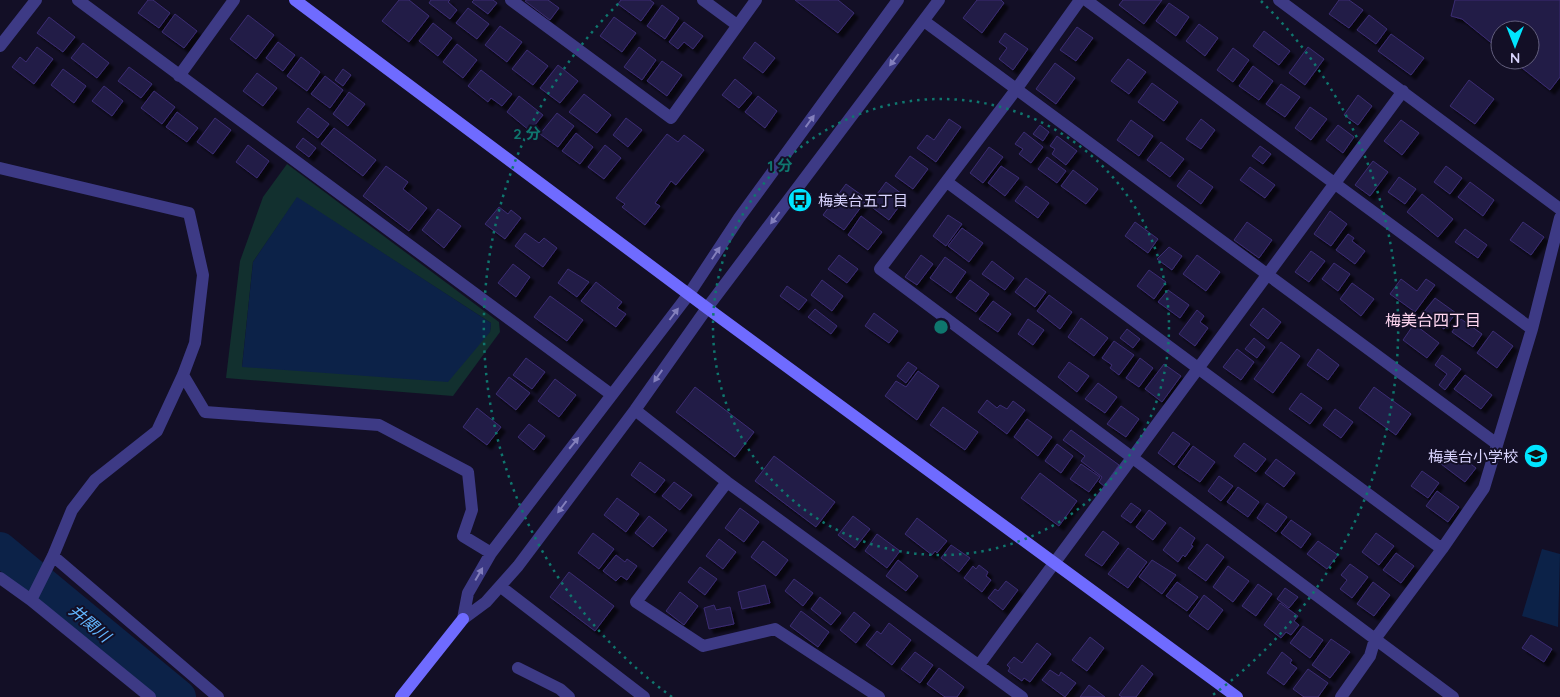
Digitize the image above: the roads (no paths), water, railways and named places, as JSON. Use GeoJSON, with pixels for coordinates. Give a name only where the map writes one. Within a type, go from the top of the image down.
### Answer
{"type":"FeatureCollection","features":[{"type":"Feature","properties":{"kind":"street"},"geometry":{"type":"LineString","coordinates":[[0,46],[36,0]]}},
{"type":"Feature","properties":{"kind":"street"},"geometry":{"type":"LineString","coordinates":[[78,0],[612,395]]}},
{"type":"Feature","properties":{"kind":"street"},"geometry":{"type":"LineString","coordinates":[[179,76],[234,0]]}},
{"type":"Feature","properties":{"kind":"street"},"geometry":{"type":"LineString","coordinates":[[295,0],[707,308],[1055,561],[1237,697]]}},
{"type":"Feature","properties":{"kind":"street"},"geometry":{"type":"LineString","coordinates":[[511,0],[671,118],[756,0]]}},
{"type":"Feature","properties":{"kind":"street"},"geometry":{"type":"LineString","coordinates":[[703,0],[737,25]]}},
{"type":"Feature","properties":{"kind":"street"},"geometry":{"type":"LineString","coordinates":[[463,619],[468,593],[491,553],[689,294],[739,218],[897,0]]}},
{"type":"Feature","properties":{"kind":"street"},"geometry":{"type":"LineString","coordinates":[[401,697],[463,619],[501,587],[635,410],[707,308],[939,0]]}},
{"type":"Feature","properties":{"kind":"street"},"geometry":{"type":"LineString","coordinates":[[1080,0],[1015,91],[880,269],[1453,697]]}},
{"type":"Feature","properties":{"kind":"street"},"geometry":{"type":"LineString","coordinates":[[1086,0],[1532,329]]}},
{"type":"Feature","properties":{"kind":"street"},"geometry":{"type":"LineString","coordinates":[[1279,0],[1560,209]]}},
{"type":"Feature","properties":{"kind":"street"},"geometry":{"type":"LineString","coordinates":[[924,22],[1015,91],[1133,174],[1265,275],[1497,444]]}},
{"type":"Feature","properties":{"kind":"street"},"geometry":{"type":"LineString","coordinates":[[979,665],[1265,275],[1403,91]]}},
{"type":"Feature","properties":{"kind":"street"},"geometry":{"type":"LineString","coordinates":[[0,168],[189,213],[203,275],[195,342],[183,375],[157,431],[95,480],[72,510],[53,556],[31,600]]}},
{"type":"Feature","properties":{"kind":"street"},"geometry":{"type":"LineString","coordinates":[[947,182],[1442,549]]}},
{"type":"Feature","properties":{"kind":"street"},"geometry":{"type":"LineString","coordinates":[[1341,697],[1370,656],[1375,639],[1442,549],[1484,488],[1532,329],[1560,218]]}},
{"type":"Feature","properties":{"kind":"street"},"geometry":{"type":"LineString","coordinates":[[183,375],[205,412],[379,425],[468,472],[472,510],[464,536],[491,553]]}},
{"type":"Feature","properties":{"kind":"street"},"geometry":{"type":"LineString","coordinates":[[635,410],[727,482],[1022,697]]}},
{"type":"Feature","properties":{"kind":"street"},"geometry":{"type":"LineString","coordinates":[[727,482],[636,602],[703,646],[775,629],[879,697]]}},
{"type":"Feature","properties":{"kind":"street"},"geometry":{"type":"LineString","coordinates":[[53,556],[218,697]]}},
{"type":"Feature","properties":{"kind":"street"},"geometry":{"type":"LineString","coordinates":[[0,578],[31,600],[150,697]]}},
{"type":"Feature","properties":{"kind":"street"},"geometry":{"type":"LineString","coordinates":[[501,587],[644,697]]}},
{"type":"Feature","properties":{"kind":"street"},"geometry":{"type":"LineString","coordinates":[[518,668],[560,689],[569,697]]}},
{"type":"Feature","properties":{"kind":"water"},"geometry":{"type":"Polygon","coordinates":[[[297,197],[491,323],[490,332],[448,382],[242,367],[253,262],[297,197]]]}},
{"type":"Feature","properties":{"kind":"water"},"geometry":{"type":"Polygon","coordinates":[[[1542,549],[1560,554],[1558,627],[1522,616],[1542,549]]]}},
{"type":"Feature","properties":{"kind":"waterway","name":"井関川"},"geometry":{"type":"LineString","coordinates":[[0,549],[179,697]]}},
{"type":"Feature","properties":{"kind":"place","name":"梅美台五丁目"},"geometry":{"type":"Point","coordinates":[800,200]}},
{"type":"Feature","properties":{"kind":"place","name":"梅美台小学校"},"geometry":{"type":"Point","coordinates":[1536,456]}},
{"type":"Feature","properties":{"kind":"district","name":"梅美台四丁目"},"geometry":{"type":"Point","coordinates":[1433,320]}}]}
